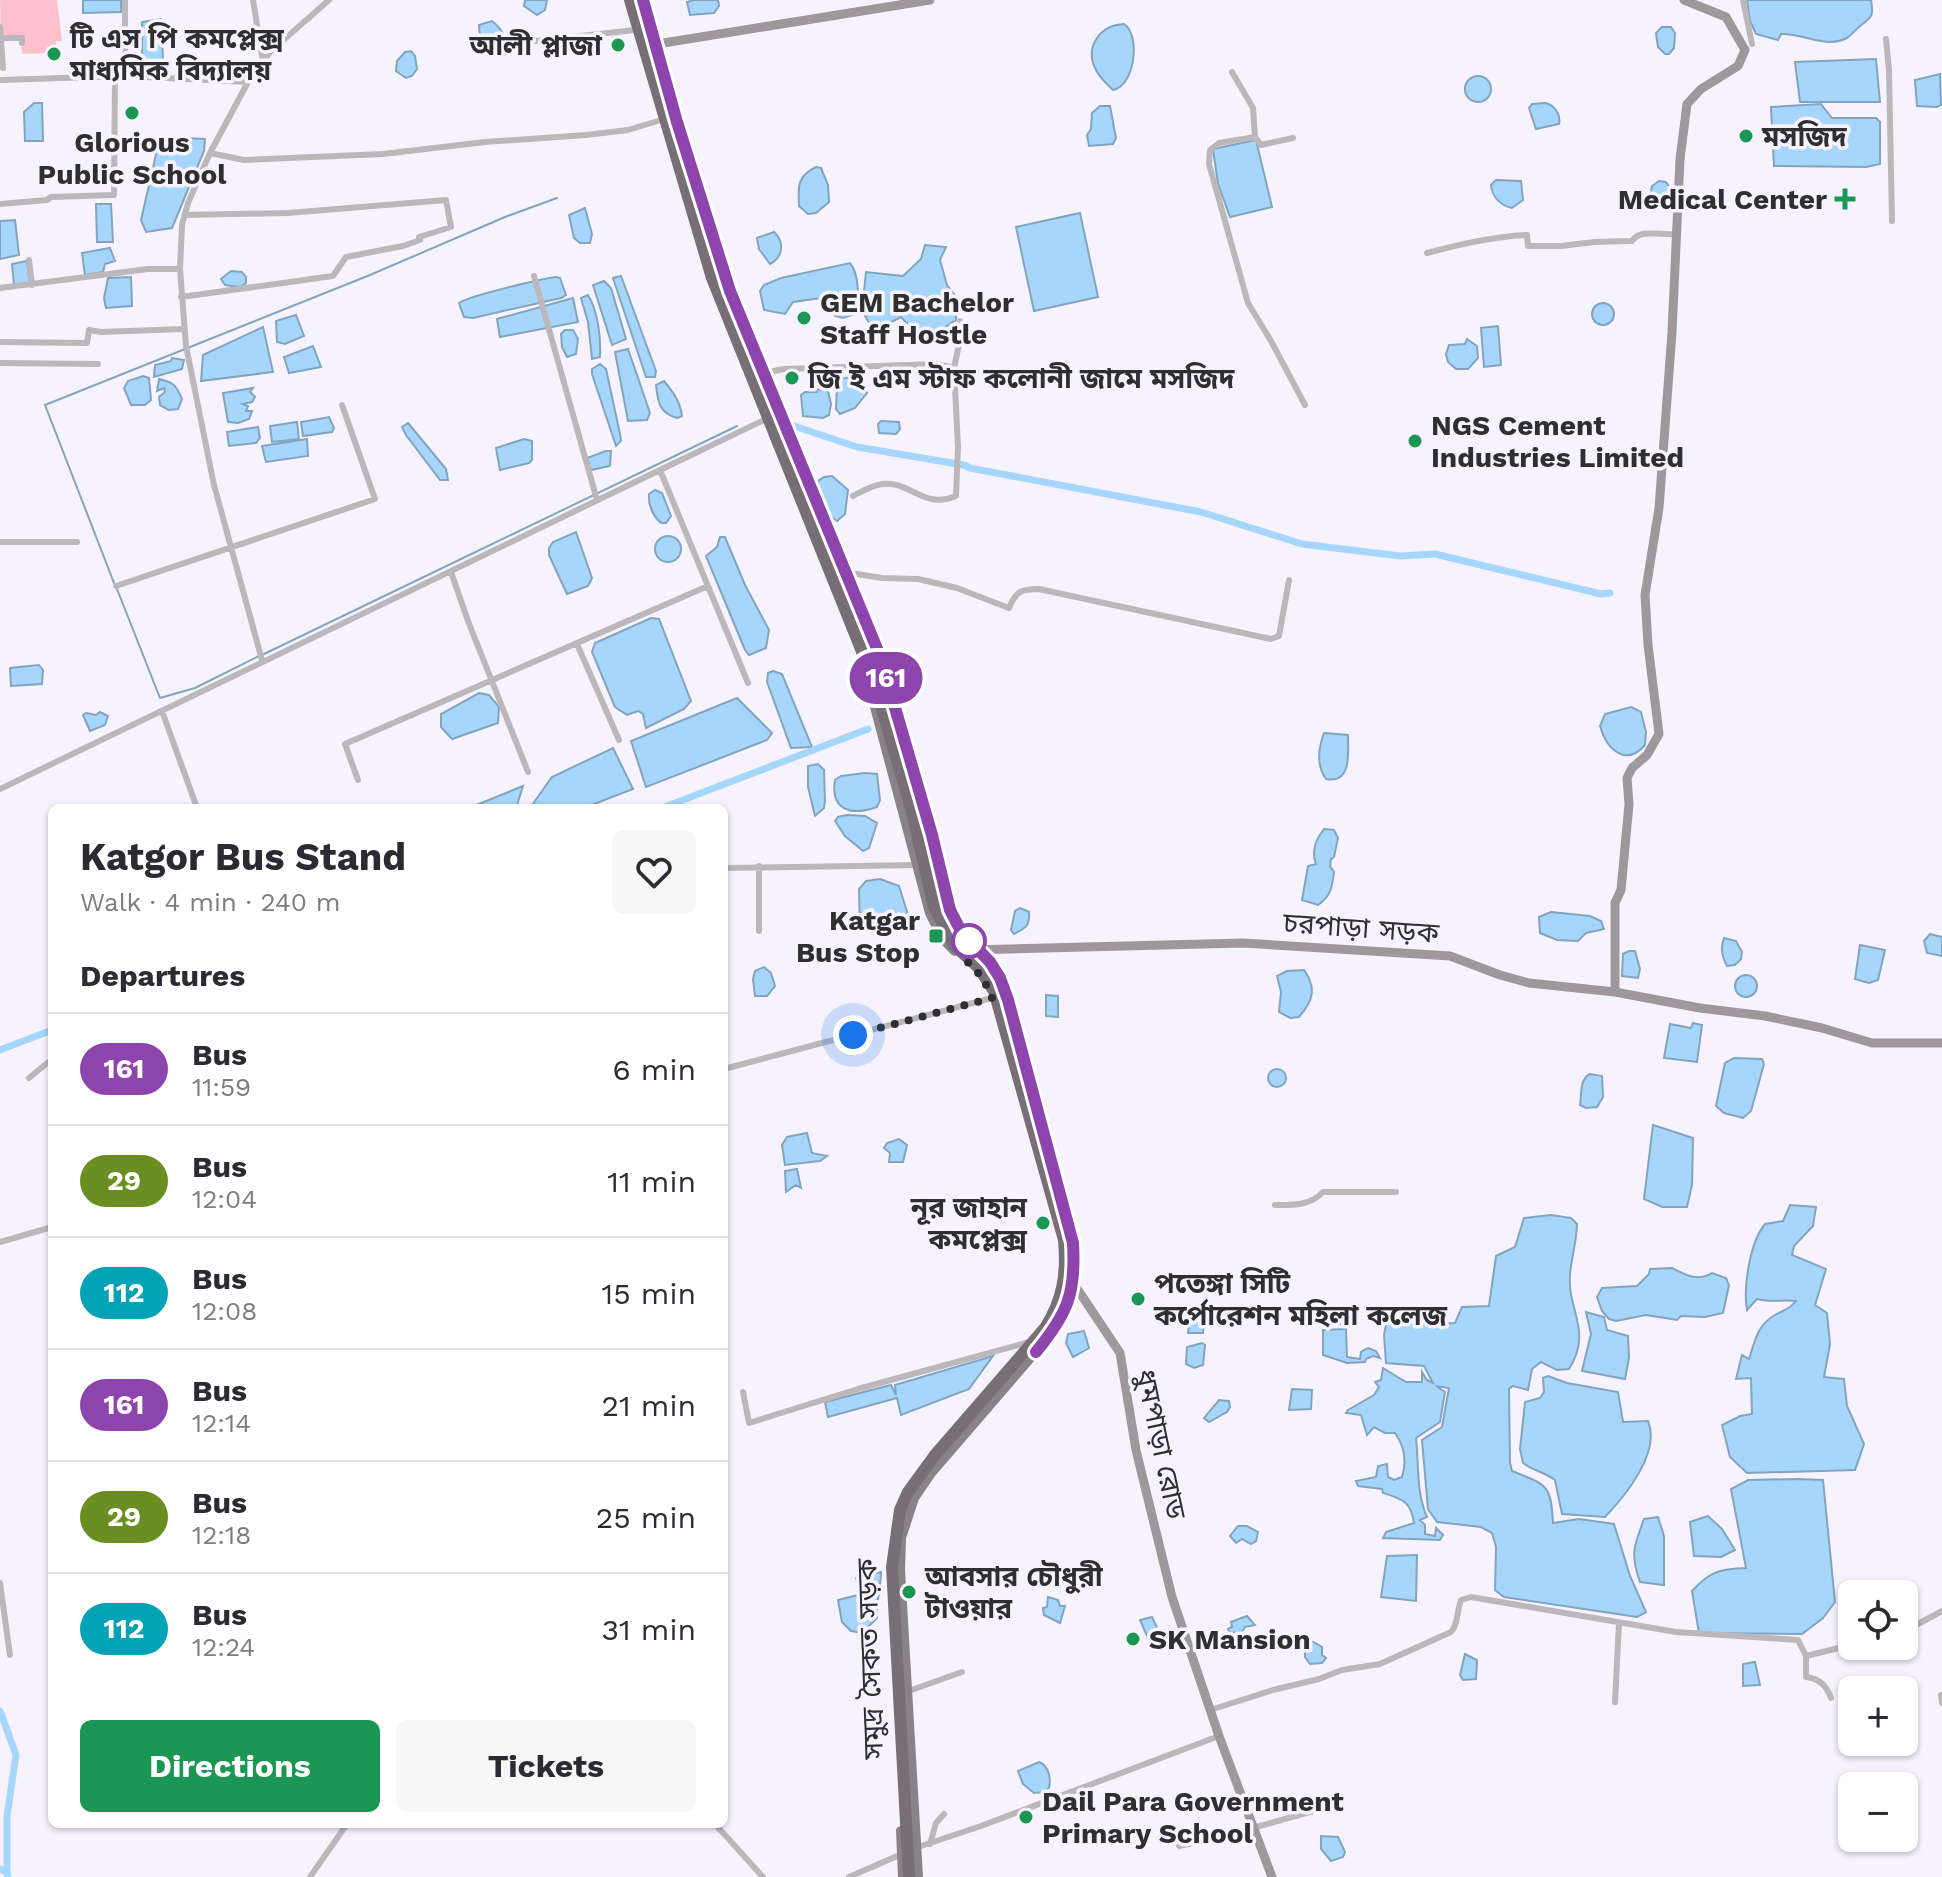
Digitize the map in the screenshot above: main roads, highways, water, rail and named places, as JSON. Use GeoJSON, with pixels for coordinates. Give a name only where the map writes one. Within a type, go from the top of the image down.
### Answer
{"type":"FeatureCollection","features":[{"type":"Feature","properties":{"kind":"highway"},"geometry":{"type":"LineString","coordinates":[[628,0],[712,278],[873,679],[911,808],[934,907],[954,945],[978,967],[994,991],[1064,1240],[1067,1282],[1045,1328],[935,1455],[908,1492],[900,1510],[892,1567],[906,1877]]}},
{"type":"Feature","properties":{"kind":"highway"},"geometry":{"type":"LineString","coordinates":[[640,0],[719,275],[880,677],[946,914],[953,930],[991,972],[1001,991],[1069,1243],[1071,1276],[1057,1318],[933,1466],[913,1494],[899,1531],[897,1567],[916,1877]]}},
{"type":"Feature","properties":{"kind":"main road"},"geometry":{"type":"LineString","coordinates":[[628,0],[709,278],[868,680],[930,913],[943,939],[983,978],[992,998],[1059,1239],[1067,1282]]}},
{"type":"Feature","properties":{"kind":"main road"},"geometry":{"type":"LineString","coordinates":[[640,0],[730,291],[880,656],[950,910],[957,927],[1000,978],[1008,1000],[1068,1219],[1073,1243],[1067,1282]]}},
{"type":"Feature","properties":{"kind":"main road","name":"সমুদ্র সৈকত সড়ক"},"geometry":{"type":"LineString","coordinates":[[906,1877],[902,1854],[888,1565],[892,1527],[903,1493],[927,1460],[1029,1342],[1067,1282]]}},
{"type":"Feature","properties":{"kind":"main road","name":"সমুদ্র সৈকত সড়ক"},"geometry":{"type":"LineString","coordinates":[[916,1877],[900,1570],[901,1538],[914,1498],[931,1473],[1060,1320],[1067,1282]]}},
{"type":"Feature","properties":{"kind":"water"},"geometry":{"type":"Polygon","coordinates":[[[83,0],[121,0],[121,12],[83,13],[83,0]]]}},
{"type":"Feature","properties":{"kind":"water"},"geometry":{"type":"Polygon","coordinates":[[[525,0],[547,0],[545,10],[537,15],[524,6],[525,0]]]}},
{"type":"Feature","properties":{"kind":"water"},"geometry":{"type":"Polygon","coordinates":[[[718,0],[719,6],[714,13],[690,15],[687,2],[718,0]]]}},
{"type":"Feature","properties":{"kind":"water"},"geometry":{"type":"Polygon","coordinates":[[[1747,0],[1871,0],[1872,13],[1845,39],[1830,42],[1781,34],[1778,40],[1756,34],[1750,21],[1747,0]]]}},
{"type":"Feature","properties":{"kind":"water"},"geometry":{"type":"Polygon","coordinates":[[[161,19],[163,59],[142,60],[142,22],[161,19]]]}},
{"type":"Feature","properties":{"kind":"water"},"geometry":{"type":"Polygon","coordinates":[[[492,21],[502,33],[504,48],[488,47],[482,41],[479,25],[492,21]]]}},
{"type":"Feature","properties":{"kind":"water"},"geometry":{"type":"Polygon","coordinates":[[[1124,24],[1133,38],[1133,60],[1126,80],[1113,90],[1098,73],[1093,61],[1093,46],[1108,28],[1124,24]]]}},
{"type":"Feature","properties":{"kind":"water"},"geometry":{"type":"Polygon","coordinates":[[[1662,27],[1671,27],[1675,33],[1674,48],[1669,54],[1658,47],[1656,33],[1662,27]]]}},
{"type":"Feature","properties":{"kind":"water"},"geometry":{"type":"Polygon","coordinates":[[[411,51],[417,69],[406,78],[396,71],[397,61],[405,52],[411,51]]]}},
{"type":"Feature","properties":{"kind":"water"},"geometry":{"type":"Polygon","coordinates":[[[1876,59],[1880,102],[1800,102],[1795,62],[1876,59]]]}},
{"type":"Feature","properties":{"kind":"water"},"geometry":{"type":"Polygon","coordinates":[[[1940,74],[1941,105],[1917,106],[1915,80],[1940,74]]]}},
{"type":"Feature","properties":{"kind":"water"},"geometry":{"type":"Polygon","coordinates":[[[1478,76],[1487,80],[1491,89],[1487,98],[1478,102],[1469,98],[1465,89],[1469,80],[1478,76]]]}},
{"type":"Feature","properties":{"kind":"water"},"geometry":{"type":"Polygon","coordinates":[[[34,103],[42,103],[43,141],[25,141],[24,112],[34,103]]]}},
{"type":"Feature","properties":{"kind":"water"},"geometry":{"type":"Polygon","coordinates":[[[1545,103],[1556,111],[1559,124],[1536,129],[1529,108],[1532,104],[1545,103]]]}},
{"type":"Feature","properties":{"kind":"water"},"geometry":{"type":"Polygon","coordinates":[[[1821,104],[1832,118],[1876,118],[1880,122],[1880,164],[1866,167],[1774,166],[1771,107],[1821,104]]]}},
{"type":"Feature","properties":{"kind":"water"},"geometry":{"type":"Polygon","coordinates":[[[1100,106],[1110,106],[1116,138],[1113,144],[1089,146],[1087,135],[1091,129],[1092,113],[1100,106]]]}},
{"type":"Feature","properties":{"kind":"water"},"geometry":{"type":"Polygon","coordinates":[[[160,137],[205,139],[204,151],[172,228],[146,232],[141,220],[160,137]]]}},
{"type":"Feature","properties":{"kind":"water"},"geometry":{"type":"Polygon","coordinates":[[[1256,140],[1272,207],[1230,217],[1218,184],[1213,149],[1256,140]]]}},
{"type":"Feature","properties":{"kind":"water"},"geometry":{"type":"Polygon","coordinates":[[[816,167],[821,168],[828,185],[829,202],[816,213],[808,214],[799,206],[799,188],[805,174],[816,167]]]}},
{"type":"Feature","properties":{"kind":"water"},"geometry":{"type":"Polygon","coordinates":[[[1496,180],[1521,181],[1523,200],[1512,208],[1500,203],[1491,185],[1496,180]]]}},
{"type":"Feature","properties":{"kind":"water"},"geometry":{"type":"Polygon","coordinates":[[[1659,181],[1666,182],[1670,188],[1669,201],[1659,205],[1651,192],[1652,186],[1659,181]]]}},
{"type":"Feature","properties":{"kind":"water"},"geometry":{"type":"Polygon","coordinates":[[[96,204],[111,204],[113,242],[97,242],[96,204]]]}},
{"type":"Feature","properties":{"kind":"water"},"geometry":{"type":"Polygon","coordinates":[[[585,208],[592,234],[590,243],[580,243],[574,238],[569,215],[585,208]]]}},
{"type":"Feature","properties":{"kind":"water"},"geometry":{"type":"Polygon","coordinates":[[[1080,213],[1098,297],[1034,311],[1016,227],[1080,213]]]}},
{"type":"Feature","properties":{"kind":"water"},"geometry":{"type":"Polygon","coordinates":[[[15,220],[19,255],[0,259],[0,221],[15,220]]]}},
{"type":"Feature","properties":{"kind":"water"},"geometry":{"type":"Polygon","coordinates":[[[774,232],[780,240],[781,249],[770,264],[759,249],[757,238],[774,232]]]}},
{"type":"Feature","properties":{"kind":"water"},"geometry":{"type":"Polygon","coordinates":[[[925,245],[946,247],[940,260],[947,285],[957,298],[956,320],[944,328],[917,334],[901,317],[874,331],[862,311],[866,272],[903,276],[921,259],[925,245]]]}},
{"type":"Feature","properties":{"kind":"water"},"geometry":{"type":"Polygon","coordinates":[[[110,248],[115,261],[105,264],[103,272],[85,275],[82,253],[110,248]]]}},
{"type":"Feature","properties":{"kind":"water"},"geometry":{"type":"Polygon","coordinates":[[[27,261],[30,284],[14,285],[12,264],[27,261]]]}},
{"type":"Feature","properties":{"kind":"water"},"geometry":{"type":"Polygon","coordinates":[[[850,263],[858,288],[855,314],[843,318],[835,316],[827,300],[821,298],[793,302],[785,314],[764,310],[760,291],[764,285],[781,278],[850,263]]]}},
{"type":"Feature","properties":{"kind":"water"},"geometry":{"type":"Polygon","coordinates":[[[231,271],[242,272],[246,283],[240,287],[225,285],[221,279],[231,271]]]}},
{"type":"Feature","properties":{"kind":"water"},"geometry":{"type":"Polygon","coordinates":[[[621,276],[656,371],[655,377],[646,377],[613,278],[621,276]]]}},
{"type":"Feature","properties":{"kind":"water"},"geometry":{"type":"Polygon","coordinates":[[[131,277],[132,306],[106,308],[104,298],[108,278],[131,277]]]}},
{"type":"Feature","properties":{"kind":"water"},"geometry":{"type":"Polygon","coordinates":[[[560,278],[566,295],[561,298],[473,318],[464,317],[459,303],[490,292],[560,278]]]}},
{"type":"Feature","properties":{"kind":"water"},"geometry":{"type":"Polygon","coordinates":[[[604,281],[611,288],[626,339],[612,345],[593,285],[604,281]]]}},
{"type":"Feature","properties":{"kind":"water"},"geometry":{"type":"Polygon","coordinates":[[[588,295],[600,342],[600,357],[592,359],[588,322],[581,298],[588,295]]]}},
{"type":"Feature","properties":{"kind":"water"},"geometry":{"type":"Polygon","coordinates":[[[573,298],[578,322],[500,337],[497,319],[573,298]]]}},
{"type":"Feature","properties":{"kind":"water"},"geometry":{"type":"Polygon","coordinates":[[[1603,303],[1611,306],[1614,314],[1611,322],[1603,325],[1595,322],[1592,314],[1595,306],[1603,303]]]}},
{"type":"Feature","properties":{"kind":"water"},"geometry":{"type":"Polygon","coordinates":[[[296,315],[304,336],[285,344],[277,342],[276,321],[296,315]]]}},
{"type":"Feature","properties":{"kind":"water"},"geometry":{"type":"Polygon","coordinates":[[[1498,326],[1501,365],[1484,367],[1481,328],[1498,326]]]}},
{"type":"Feature","properties":{"kind":"water"},"geometry":{"type":"Polygon","coordinates":[[[263,327],[273,372],[201,381],[203,355],[263,327]]]}},
{"type":"Feature","properties":{"kind":"water"},"geometry":{"type":"Polygon","coordinates":[[[565,330],[573,330],[578,339],[576,354],[567,357],[561,334],[565,330]]]}},
{"type":"Feature","properties":{"kind":"water"},"geometry":{"type":"Polygon","coordinates":[[[1467,339],[1477,346],[1478,358],[1468,369],[1456,369],[1448,362],[1446,354],[1449,345],[1465,344],[1467,339]]]}},
{"type":"Feature","properties":{"kind":"water"},"geometry":{"type":"Polygon","coordinates":[[[313,346],[321,367],[289,373],[284,357],[313,346]]]}},
{"type":"Feature","properties":{"kind":"water"},"geometry":{"type":"Polygon","coordinates":[[[628,349],[650,413],[647,420],[628,421],[615,352],[628,349]]]}},
{"type":"Feature","properties":{"kind":"water"},"geometry":{"type":"Polygon","coordinates":[[[172,358],[184,360],[182,369],[154,377],[155,365],[172,358]]]}},
{"type":"Feature","properties":{"kind":"water"},"geometry":{"type":"Polygon","coordinates":[[[600,364],[606,369],[620,434],[621,441],[616,446],[592,374],[592,369],[600,364]]]}},
{"type":"Feature","properties":{"kind":"water"},"geometry":{"type":"Polygon","coordinates":[[[143,376],[149,378],[151,400],[145,405],[131,405],[124,388],[128,381],[143,376]]]}},
{"type":"Feature","properties":{"kind":"water"},"geometry":{"type":"Polygon","coordinates":[[[159,379],[178,390],[182,399],[178,409],[169,410],[160,405],[159,397],[165,392],[164,388],[157,391],[159,379]]]}},
{"type":"Feature","properties":{"kind":"water"},"geometry":{"type":"Polygon","coordinates":[[[841,379],[858,379],[867,393],[855,408],[840,414],[836,409],[837,385],[841,379]]]}},
{"type":"Feature","properties":{"kind":"water"},"geometry":{"type":"Polygon","coordinates":[[[664,381],[676,397],[682,416],[671,416],[660,406],[656,385],[664,381]]]}},
{"type":"Feature","properties":{"kind":"water"},"geometry":{"type":"Polygon","coordinates":[[[253,388],[250,392],[255,397],[252,402],[243,404],[248,406],[246,411],[252,411],[249,419],[238,423],[228,422],[223,393],[253,388]]]}},
{"type":"Feature","properties":{"kind":"water"},"geometry":{"type":"Polygon","coordinates":[[[818,389],[828,391],[831,404],[829,415],[823,418],[803,416],[801,395],[817,392],[818,389]]]}},
{"type":"Feature","properties":{"kind":"water"},"geometry":{"type":"Polygon","coordinates":[[[329,417],[334,428],[332,432],[303,436],[301,422],[329,417]]]}},
{"type":"Feature","properties":{"kind":"water"},"geometry":{"type":"Polygon","coordinates":[[[881,421],[899,422],[900,429],[896,434],[879,433],[878,424],[881,421]]]}},
{"type":"Feature","properties":{"kind":"water"},"geometry":{"type":"Polygon","coordinates":[[[297,422],[299,439],[272,442],[270,426],[297,422]]]}},
{"type":"Feature","properties":{"kind":"water"},"geometry":{"type":"Polygon","coordinates":[[[408,423],[446,469],[448,480],[440,480],[406,435],[402,427],[408,423]]]}},
{"type":"Feature","properties":{"kind":"water"},"geometry":{"type":"Polygon","coordinates":[[[258,427],[260,438],[256,443],[229,446],[227,432],[258,427]]]}},
{"type":"Feature","properties":{"kind":"water"},"geometry":{"type":"Polygon","coordinates":[[[307,439],[308,456],[266,462],[262,446],[307,439]]]}},
{"type":"Feature","properties":{"kind":"water"},"geometry":{"type":"Polygon","coordinates":[[[524,439],[532,441],[532,460],[500,470],[496,448],[524,439]]]}},
{"type":"Feature","properties":{"kind":"water"},"geometry":{"type":"Polygon","coordinates":[[[611,451],[610,466],[591,470],[587,458],[611,451]]]}},
{"type":"Feature","properties":{"kind":"water"},"geometry":{"type":"Polygon","coordinates":[[[832,476],[848,490],[845,514],[837,521],[826,509],[818,486],[818,481],[832,476]]]}},
{"type":"Feature","properties":{"kind":"water"},"geometry":{"type":"Polygon","coordinates":[[[655,490],[662,493],[671,516],[666,523],[658,520],[650,506],[649,494],[655,490]]]}},
{"type":"Feature","properties":{"kind":"water"},"geometry":{"type":"Polygon","coordinates":[[[576,532],[592,578],[588,586],[567,594],[549,555],[549,548],[553,542],[576,532]]]}},
{"type":"Feature","properties":{"kind":"water"},"geometry":{"type":"Polygon","coordinates":[[[668,536],[677,540],[681,549],[677,558],[668,562],[659,558],[655,549],[659,540],[668,536]]]}},
{"type":"Feature","properties":{"kind":"water"},"geometry":{"type":"Polygon","coordinates":[[[720,537],[725,537],[745,585],[769,630],[766,648],[749,655],[706,556],[717,547],[720,537]]]}},
{"type":"Feature","properties":{"kind":"water"},"geometry":{"type":"Polygon","coordinates":[[[651,618],[659,619],[691,701],[684,709],[646,728],[643,714],[638,711],[627,715],[615,707],[592,652],[595,643],[651,618]]]}},
{"type":"Feature","properties":{"kind":"water"},"geometry":{"type":"Polygon","coordinates":[[[39,665],[43,670],[42,684],[11,686],[10,668],[39,665]]]}},
{"type":"Feature","properties":{"kind":"water"},"geometry":{"type":"Polygon","coordinates":[[[768,673],[782,674],[812,747],[791,748],[767,682],[768,673]]]}},
{"type":"Feature","properties":{"kind":"water"},"geometry":{"type":"Polygon","coordinates":[[[479,693],[489,695],[499,707],[498,723],[452,739],[441,727],[441,714],[479,693]]]}},
{"type":"Feature","properties":{"kind":"water"},"geometry":{"type":"Polygon","coordinates":[[[737,698],[772,733],[767,740],[646,787],[631,741],[737,698]]]}},
{"type":"Feature","properties":{"kind":"water"},"geometry":{"type":"Polygon","coordinates":[[[1631,707],[1641,712],[1646,732],[1645,745],[1638,752],[1624,755],[1612,748],[1600,726],[1605,714],[1631,707]]]}},
{"type":"Feature","properties":{"kind":"water"},"geometry":{"type":"Polygon","coordinates":[[[100,712],[108,716],[105,725],[90,731],[83,715],[100,712]]]}},
{"type":"Feature","properties":{"kind":"water"},"geometry":{"type":"Polygon","coordinates":[[[1324,733],[1348,735],[1347,766],[1340,777],[1334,779],[1326,779],[1319,763],[1324,733]]]}},
{"type":"Feature","properties":{"kind":"water"},"geometry":{"type":"Polygon","coordinates":[[[613,748],[633,789],[594,804],[533,804],[552,777],[613,748]]]}},
{"type":"Feature","properties":{"kind":"water"},"geometry":{"type":"Polygon","coordinates":[[[818,764],[824,770],[825,801],[824,808],[815,816],[808,787],[808,766],[818,764]]]}},
{"type":"Feature","properties":{"kind":"water"},"geometry":{"type":"Polygon","coordinates":[[[877,774],[880,800],[877,807],[851,811],[840,805],[834,790],[835,780],[841,776],[877,774]]]}},
{"type":"Feature","properties":{"kind":"water"},"geometry":{"type":"Polygon","coordinates":[[[523,786],[517,804],[479,804],[523,786]]]}},
{"type":"Feature","properties":{"kind":"water"},"geometry":{"type":"Polygon","coordinates":[[[847,815],[865,816],[877,823],[869,848],[863,851],[845,836],[835,821],[847,815]]]}},
{"type":"Feature","properties":{"kind":"water"},"geometry":{"type":"Polygon","coordinates":[[[1324,829],[1334,830],[1338,838],[1330,866],[1334,872],[1331,887],[1318,905],[1302,900],[1308,866],[1316,864],[1315,845],[1324,829]]]}},
{"type":"Feature","properties":{"kind":"water"},"geometry":{"type":"Polygon","coordinates":[[[880,879],[899,886],[909,918],[907,929],[884,933],[860,928],[859,889],[866,881],[880,879]]]}},
{"type":"Feature","properties":{"kind":"water"},"geometry":{"type":"Polygon","coordinates":[[[1020,908],[1029,912],[1029,920],[1024,928],[1014,934],[1011,930],[1015,911],[1020,908]]]}},
{"type":"Feature","properties":{"kind":"water"},"geometry":{"type":"Polygon","coordinates":[[[1551,912],[1590,916],[1601,921],[1604,929],[1586,933],[1578,941],[1557,940],[1540,933],[1539,917],[1551,912]]]}},
{"type":"Feature","properties":{"kind":"water"},"geometry":{"type":"Polygon","coordinates":[[[1930,934],[1942,937],[1942,956],[1927,953],[1924,941],[1930,934]]]}},
{"type":"Feature","properties":{"kind":"water"},"geometry":{"type":"Polygon","coordinates":[[[1724,938],[1736,941],[1742,952],[1741,959],[1735,965],[1727,966],[1724,959],[1724,938]]]}},
{"type":"Feature","properties":{"kind":"water"},"geometry":{"type":"Polygon","coordinates":[[[1860,945],[1885,950],[1878,980],[1869,983],[1855,979],[1860,945]]]}},
{"type":"Feature","properties":{"kind":"water"},"geometry":{"type":"Polygon","coordinates":[[[1635,951],[1640,969],[1638,978],[1622,976],[1623,954],[1635,951]]]}},
{"type":"Feature","properties":{"kind":"water"},"geometry":{"type":"Polygon","coordinates":[[[764,967],[771,973],[775,986],[767,996],[755,996],[755,971],[764,967]]]}},
{"type":"Feature","properties":{"kind":"water"},"geometry":{"type":"Polygon","coordinates":[[[1304,970],[1311,983],[1312,994],[1299,1017],[1290,1018],[1279,1012],[1281,992],[1277,976],[1287,971],[1304,970]]]}},
{"type":"Feature","properties":{"kind":"water"},"geometry":{"type":"Polygon","coordinates":[[[1746,975],[1757,986],[1746,997],[1735,986],[1746,975]]]}},
{"type":"Feature","properties":{"kind":"water"},"geometry":{"type":"Polygon","coordinates":[[[1046,995],[1058,996],[1058,1017],[1046,1016],[1046,995]]]}},
{"type":"Feature","properties":{"kind":"water"},"geometry":{"type":"Polygon","coordinates":[[[1693,1023],[1702,1025],[1697,1062],[1664,1058],[1670,1024],[1691,1028],[1693,1023]]]}},
{"type":"Feature","properties":{"kind":"water"},"geometry":{"type":"Polygon","coordinates":[[[1734,1058],[1762,1059],[1764,1064],[1751,1111],[1743,1118],[1724,1113],[1716,1106],[1725,1063],[1734,1058]]]}},
{"type":"Feature","properties":{"kind":"water"},"geometry":{"type":"Polygon","coordinates":[[[1273,1069],[1281,1069],[1286,1078],[1284,1085],[1273,1087],[1268,1082],[1268,1074],[1273,1069]]]}},
{"type":"Feature","properties":{"kind":"water"},"geometry":{"type":"Polygon","coordinates":[[[1590,1074],[1602,1076],[1603,1097],[1597,1107],[1586,1108],[1580,1105],[1582,1088],[1590,1074]]]}},
{"type":"Feature","properties":{"kind":"water"},"geometry":{"type":"Polygon","coordinates":[[[1653,1125],[1693,1138],[1692,1185],[1687,1207],[1662,1207],[1644,1199],[1653,1125]]]}},
{"type":"Feature","properties":{"kind":"water"},"geometry":{"type":"Polygon","coordinates":[[[807,1133],[812,1153],[827,1156],[820,1161],[785,1165],[782,1145],[787,1137],[807,1133]]]}},
{"type":"Feature","properties":{"kind":"water"},"geometry":{"type":"Polygon","coordinates":[[[899,1139],[907,1145],[903,1162],[889,1162],[890,1153],[884,1148],[887,1143],[899,1139]]]}},
{"type":"Feature","properties":{"kind":"water"},"geometry":{"type":"Polygon","coordinates":[[[797,1169],[801,1188],[796,1185],[786,1192],[785,1171],[797,1169]]]}},
{"type":"Feature","properties":{"kind":"water"},"geometry":{"type":"Polygon","coordinates":[[[1790,1205],[1816,1207],[1813,1226],[1794,1246],[1792,1255],[1826,1269],[1815,1305],[1827,1313],[1830,1344],[1824,1377],[1844,1379],[1847,1406],[1864,1444],[1855,1470],[1747,1473],[1730,1457],[1722,1425],[1752,1414],[1751,1378],[1736,1379],[1742,1355],[1749,1359],[1764,1324],[1796,1301],[1757,1299],[1747,1310],[1746,1300],[1747,1277],[1755,1242],[1765,1224],[1783,1221],[1790,1205]]]}},
{"type":"Feature","properties":{"kind":"water"},"geometry":{"type":"Polygon","coordinates":[[[1551,1215],[1571,1218],[1577,1224],[1570,1288],[1579,1343],[1569,1369],[1557,1370],[1541,1362],[1532,1369],[1528,1390],[1513,1386],[1509,1389],[1510,1463],[1512,1471],[1544,1487],[1551,1500],[1553,1523],[1579,1519],[1614,1524],[1630,1576],[1646,1612],[1637,1617],[1504,1597],[1495,1590],[1496,1547],[1492,1533],[1481,1527],[1437,1522],[1428,1509],[1422,1440],[1442,1427],[1449,1388],[1436,1386],[1445,1392],[1440,1422],[1416,1438],[1419,1488],[1427,1517],[1420,1520],[1425,1525],[1425,1534],[1435,1536],[1436,1528],[1443,1535],[1440,1540],[1383,1538],[1386,1532],[1414,1523],[1411,1510],[1404,1502],[1383,1493],[1382,1489],[1358,1486],[1356,1481],[1376,1477],[1378,1466],[1387,1464],[1388,1477],[1394,1480],[1402,1477],[1404,1454],[1395,1433],[1385,1433],[1374,1427],[1367,1435],[1361,1415],[1346,1413],[1348,1410],[1374,1395],[1379,1387],[1375,1382],[1381,1380],[1383,1368],[1406,1382],[1422,1382],[1422,1372],[1433,1383],[1424,1366],[1386,1363],[1386,1324],[1455,1323],[1462,1307],[1489,1306],[1496,1256],[1515,1247],[1524,1218],[1551,1215]]]}},
{"type":"Feature","properties":{"kind":"water"},"geometry":{"type":"Polygon","coordinates":[[[1672,1268],[1692,1276],[1712,1273],[1726,1278],[1729,1285],[1723,1313],[1705,1317],[1681,1316],[1677,1320],[1646,1315],[1616,1321],[1609,1319],[1602,1311],[1597,1297],[1602,1288],[1637,1286],[1650,1269],[1672,1268]]]}},
{"type":"Feature","properties":{"kind":"water"},"geometry":{"type":"Polygon","coordinates":[[[1586,1312],[1604,1317],[1607,1330],[1628,1336],[1629,1358],[1625,1379],[1582,1371],[1591,1334],[1586,1312]]]}},
{"type":"Feature","properties":{"kind":"water"},"geometry":{"type":"Polygon","coordinates":[[[1199,1316],[1223,1323],[1204,1322],[1203,1333],[1188,1333],[1190,1318],[1199,1316]]]}},
{"type":"Feature","properties":{"kind":"water"},"geometry":{"type":"Polygon","coordinates":[[[1353,1317],[1354,1324],[1299,1324],[1300,1318],[1323,1322],[1323,1318],[1353,1317]]]}},
{"type":"Feature","properties":{"kind":"water"},"geometry":{"type":"Polygon","coordinates":[[[1346,1329],[1347,1357],[1360,1359],[1361,1352],[1368,1348],[1376,1351],[1380,1358],[1373,1356],[1365,1362],[1347,1363],[1323,1355],[1323,1330],[1346,1329]]]}},
{"type":"Feature","properties":{"kind":"water"},"geometry":{"type":"Polygon","coordinates":[[[1084,1331],[1089,1348],[1073,1357],[1066,1343],[1068,1334],[1084,1331]]]}},
{"type":"Feature","properties":{"kind":"water"},"geometry":{"type":"Polygon","coordinates":[[[1205,1345],[1203,1365],[1194,1368],[1186,1364],[1187,1347],[1205,1345]]]}},
{"type":"Feature","properties":{"kind":"water"},"geometry":{"type":"Polygon","coordinates":[[[993,1356],[969,1389],[901,1415],[897,1398],[828,1417],[825,1402],[891,1385],[896,1395],[895,1385],[993,1356]]]}},
{"type":"Feature","properties":{"kind":"water"},"geometry":{"type":"Polygon","coordinates":[[[1548,1376],[1567,1383],[1618,1392],[1623,1422],[1648,1421],[1651,1433],[1646,1459],[1631,1485],[1605,1517],[1562,1514],[1555,1480],[1523,1463],[1520,1449],[1525,1402],[1540,1398],[1544,1392],[1543,1378],[1548,1376]]]}},
{"type":"Feature","properties":{"kind":"water"},"geometry":{"type":"Polygon","coordinates":[[[1292,1389],[1312,1390],[1311,1409],[1289,1410],[1292,1389]]]}},
{"type":"Feature","properties":{"kind":"water"},"geometry":{"type":"Polygon","coordinates":[[[1219,1400],[1229,1401],[1230,1407],[1209,1422],[1204,1418],[1219,1400]]]}},
{"type":"Feature","properties":{"kind":"water"},"geometry":{"type":"Polygon","coordinates":[[[1748,1480],[1823,1480],[1835,1602],[1823,1618],[1802,1634],[1699,1633],[1692,1591],[1716,1572],[1746,1568],[1731,1489],[1748,1480]]]}},
{"type":"Feature","properties":{"kind":"water"},"geometry":{"type":"Polygon","coordinates":[[[1708,1516],[1722,1529],[1735,1550],[1721,1557],[1694,1556],[1690,1522],[1708,1516]]]}},
{"type":"Feature","properties":{"kind":"water"},"geometry":{"type":"Polygon","coordinates":[[[1658,1517],[1664,1536],[1664,1585],[1640,1582],[1634,1557],[1644,1519],[1658,1517]]]}},
{"type":"Feature","properties":{"kind":"water"},"geometry":{"type":"Polygon","coordinates":[[[1238,1526],[1247,1526],[1258,1532],[1256,1541],[1251,1544],[1242,1539],[1236,1543],[1230,1536],[1238,1526]]]}},
{"type":"Feature","properties":{"kind":"water"},"geometry":{"type":"Polygon","coordinates":[[[1417,1555],[1416,1601],[1381,1597],[1387,1556],[1417,1555]]]}},
{"type":"Feature","properties":{"kind":"water"},"geometry":{"type":"Polygon","coordinates":[[[881,1572],[877,1618],[862,1633],[851,1631],[842,1622],[838,1600],[858,1595],[863,1610],[866,1609],[856,1578],[881,1572]]]}},
{"type":"Feature","properties":{"kind":"water"},"geometry":{"type":"Polygon","coordinates":[[[1048,1597],[1065,1606],[1060,1623],[1044,1615],[1043,1608],[1047,1607],[1048,1597]]]}},
{"type":"Feature","properties":{"kind":"water"},"geometry":{"type":"Polygon","coordinates":[[[1247,1616],[1255,1625],[1245,1627],[1242,1632],[1230,1633],[1231,1622],[1247,1616]]]}},
{"type":"Feature","properties":{"kind":"water"},"geometry":{"type":"Polygon","coordinates":[[[1152,1617],[1159,1632],[1148,1638],[1140,1620],[1152,1617]]]}},
{"type":"Feature","properties":{"kind":"water"},"geometry":{"type":"Polygon","coordinates":[[[1310,1640],[1322,1647],[1322,1655],[1326,1658],[1322,1663],[1310,1664],[1305,1657],[1305,1645],[1310,1640]]]}},
{"type":"Feature","properties":{"kind":"water"},"geometry":{"type":"Polygon","coordinates":[[[1465,1654],[1477,1660],[1476,1679],[1463,1680],[1460,1675],[1465,1654]]]}},
{"type":"Feature","properties":{"kind":"water"},"geometry":{"type":"Polygon","coordinates":[[[1755,1662],[1760,1685],[1743,1686],[1743,1664],[1755,1662]]]}},
{"type":"Feature","properties":{"kind":"water"},"geometry":{"type":"Polygon","coordinates":[[[1039,1762],[1048,1773],[1049,1788],[1034,1793],[1023,1784],[1018,1771],[1039,1762]]]}},
{"type":"Feature","properties":{"kind":"water"},"geometry":{"type":"Polygon","coordinates":[[[1321,1836],[1338,1837],[1345,1852],[1343,1857],[1331,1861],[1321,1849],[1321,1836]]]}},
{"type":"Feature","properties":{"kind":"waterway"},"geometry":{"type":"LineString","coordinates":[[114,583],[45,405],[557,198]]}},
{"type":"Feature","properties":{"kind":"waterway"},"geometry":{"type":"LineString","coordinates":[[264,654],[737,426]]}},
{"type":"Feature","properties":{"kind":"waterway"},"geometry":{"type":"LineString","coordinates":[[794,426],[857,447],[1201,512],[1302,544],[1400,556],[1435,554],[1601,594],[1610,593]]}},
{"type":"Feature","properties":{"kind":"waterway"},"geometry":{"type":"LineString","coordinates":[[117,589],[160,698],[195,688],[259,656]]}},
{"type":"Feature","properties":{"kind":"waterway"},"geometry":{"type":"LineString","coordinates":[[672,804],[868,729]]}},
{"type":"Feature","properties":{"kind":"waterway"},"geometry":{"type":"LineString","coordinates":[[0,1050],[48,1032]]}},
{"type":"Feature","properties":{"kind":"waterway"},"geometry":{"type":"LineString","coordinates":[[0,1711],[16,1755],[7,1816],[7,1872]]}},
{"type":"Feature","properties":{"kind":"waterway"},"geometry":{"type":"LineString","coordinates":[[0,1869],[7,1872],[8,1877]]}},
{"type":"Feature","properties":{"kind":"place","name":"আলী প্লাজা"},"geometry":{"type":"Point","coordinates":[618,45]}},
{"type":"Feature","properties":{"kind":"place","name":"টি এস পি কমপ্লেক্স মাধ্যমিক বিদ্যালয়"},"geometry":{"type":"Point","coordinates":[54,54]}},
{"type":"Feature","properties":{"kind":"place","name":"Glorious Public School"},"geometry":{"type":"Point","coordinates":[132,113]}},
{"type":"Feature","properties":{"kind":"place","name":"মসজিদ"},"geometry":{"type":"Point","coordinates":[1746,136]}},
{"type":"Feature","properties":{"kind":"place","name":"Medical Center"},"geometry":{"type":"Point","coordinates":[1845,199]}},
{"type":"Feature","properties":{"kind":"place","name":"GEM Bachelor Staff Hostle"},"geometry":{"type":"Point","coordinates":[804,318]}},
{"type":"Feature","properties":{"kind":"place","name":"জি ই এম স্টাফ কলোনী জামে মসজিদ"},"geometry":{"type":"Point","coordinates":[792,378]}},
{"type":"Feature","properties":{"kind":"place","name":"NGS Cement Industries Limited"},"geometry":{"type":"Point","coordinates":[1415,441]}},
{"type":"Feature","properties":{"kind":"place","name":"Katgar Bus Stop"},"geometry":{"type":"Point","coordinates":[936,936]}},
{"type":"Feature","properties":{"kind":"place","name":"নূর জাহান কমপ্লেক্স"},"geometry":{"type":"Point","coordinates":[1043,1223]}},
{"type":"Feature","properties":{"kind":"place","name":"পতেঙ্গা সিটি কর্পোরেশন মহিলা কলেজ"},"geometry":{"type":"Point","coordinates":[1138,1299]}},
{"type":"Feature","properties":{"kind":"place","name":"আবসার চৌধুরী টাওয়ার"},"geometry":{"type":"Point","coordinates":[909,1592]}},
{"type":"Feature","properties":{"kind":"place","name":"SK Mansion"},"geometry":{"type":"Point","coordinates":[1133,1639]}},
{"type":"Feature","properties":{"kind":"place","name":"Dail Para Government Primary School"},"geometry":{"type":"Point","coordinates":[1026,1817]}}]}
